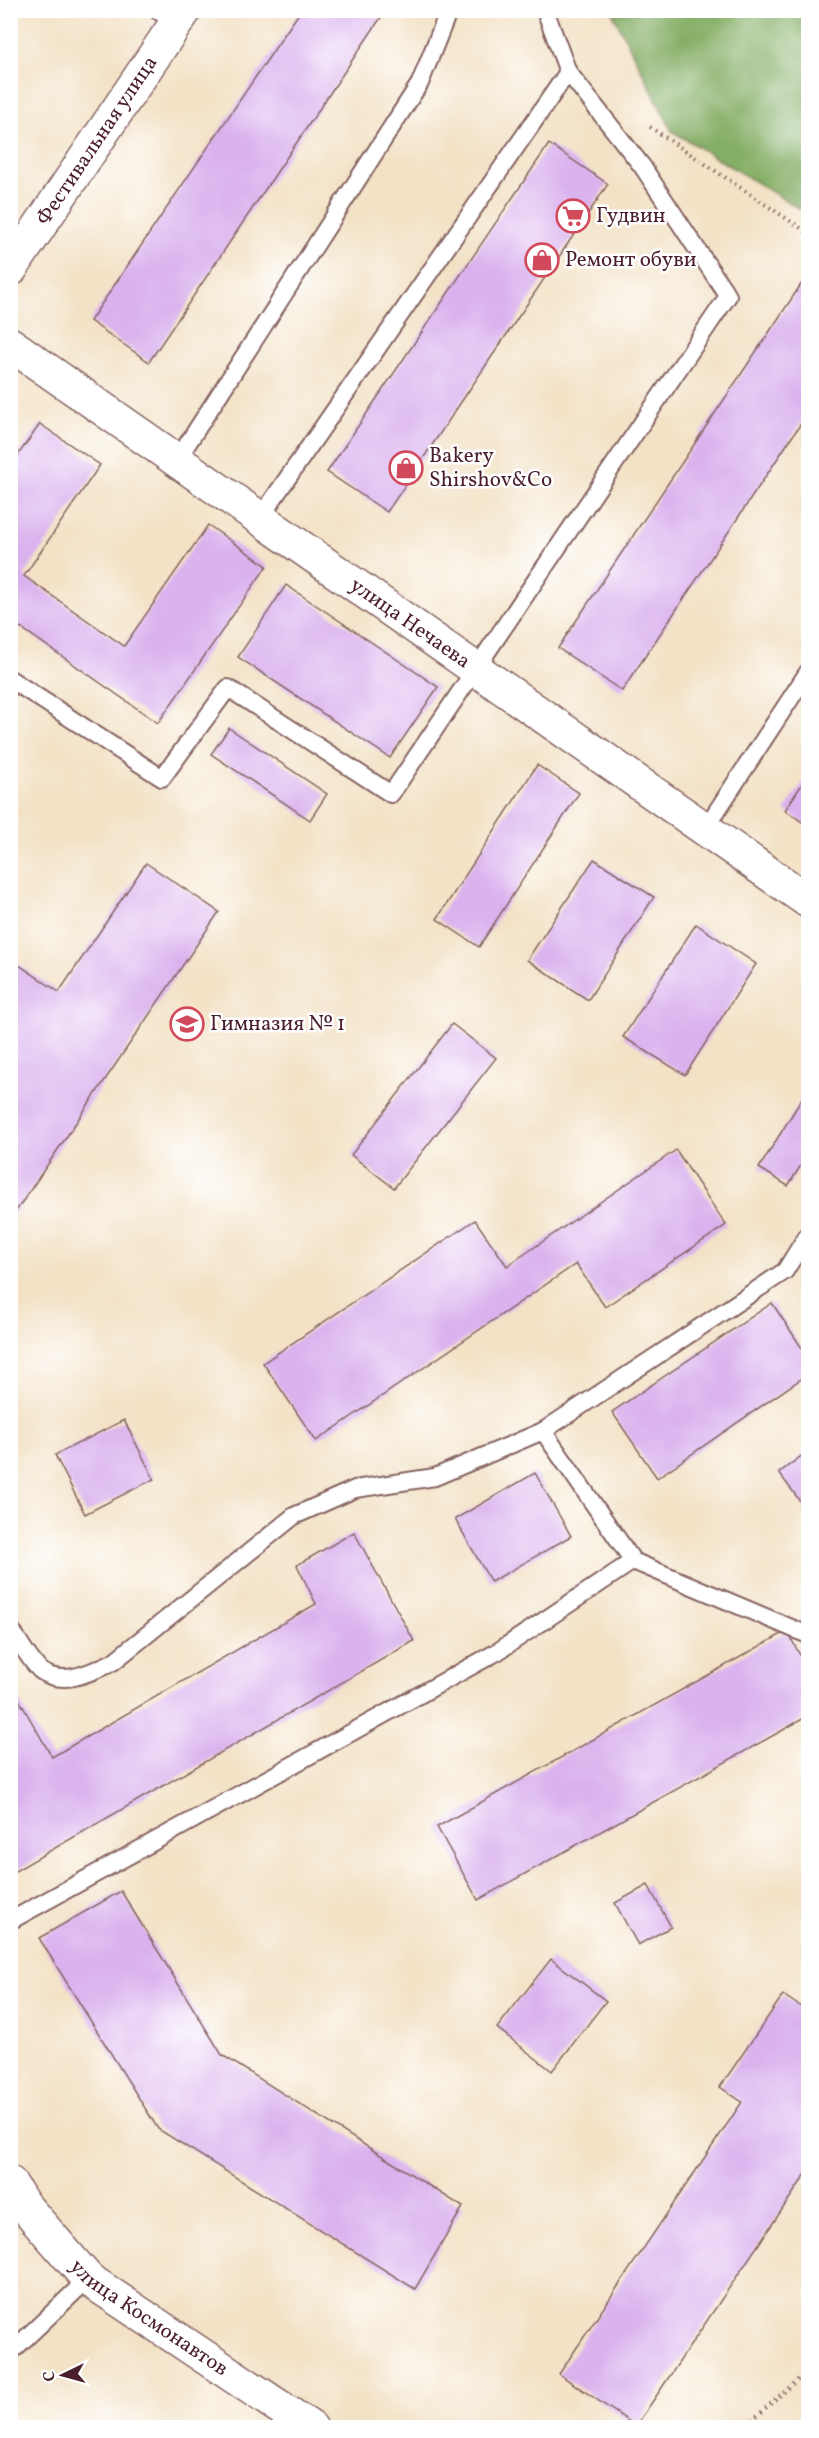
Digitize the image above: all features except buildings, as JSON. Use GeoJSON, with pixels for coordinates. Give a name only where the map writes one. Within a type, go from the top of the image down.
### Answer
{"type":"FeatureCollection","features":[{"type":"Feature","properties":{"kind":"street","name":"Фестивальная улица"},"geometry":{"type":"LineString","coordinates":[[10,270],[173,15]]}},
{"type":"Feature","properties":{"kind":"street","name":"улица Нечаева"},"geometry":{"type":"LineString","coordinates":[[10,344],[808,901]]}},
{"type":"Feature","properties":{"kind":"street","name":"улица Космонавтов"},"geometry":{"type":"LineString","coordinates":[[10,2183],[23,2204],[88,2279],[311,2427]]}},
{"type":"Feature","properties":{"kind":"lane"},"geometry":{"type":"LineString","coordinates":[[177,460],[420,82],[449,10]]}},
{"type":"Feature","properties":{"kind":"lane"},"geometry":{"type":"LineString","coordinates":[[10,679],[162,778],[228,688],[391,794],[728,296],[642,166],[568,72],[545,10]]}},
{"type":"Feature","properties":{"kind":"lane"},"geometry":{"type":"LineString","coordinates":[[260,518],[568,72]]}},
{"type":"Feature","properties":{"kind":"lane"},"geometry":{"type":"LineString","coordinates":[[705,829],[808,672]]}},
{"type":"Feature","properties":{"kind":"lane"},"geometry":{"type":"LineString","coordinates":[[10,1628],[40,1670],[59,1678],[84,1675],[113,1662],[294,1516],[355,1489],[435,1477],[543,1431],[785,1271],[808,1234]]}},
{"type":"Feature","properties":{"kind":"lane"},"geometry":{"type":"LineString","coordinates":[[543,1431],[633,1561],[808,1635]]}},
{"type":"Feature","properties":{"kind":"lane"},"geometry":{"type":"LineString","coordinates":[[10,1921],[497,1652],[633,1561]]}},
{"type":"Feature","properties":{"kind":"lane"},"geometry":{"type":"LineString","coordinates":[[10,2353],[88,2279]]}},
{"type":"Feature","properties":{"kind":"path"},"geometry":{"type":"LineString","coordinates":[[645,123],[808,233]]}},
{"type":"Feature","properties":{"kind":"path"},"geometry":{"type":"LineString","coordinates":[[743,2427],[808,2371]]}},
{"type":"Feature","properties":{"kind":"green space"},"geometry":{"type":"Polygon","coordinates":[[[646,11],[808,11],[808,214],[672,131],[613,14],[646,11]]]}},
{"type":"Feature","properties":{"kind":"place","name":"Гудвин"},"geometry":{"type":"Point","coordinates":[573,216]}},
{"type":"Feature","properties":{"kind":"place","name":"Ремонт обуви"},"geometry":{"type":"Point","coordinates":[542,260]}},
{"type":"Feature","properties":{"kind":"place","name":"Bakery Shirshov&Co"},"geometry":{"type":"Point","coordinates":[406,468]}},
{"type":"Feature","properties":{"kind":"place","name":"Гимназия № 1"},"geometry":{"type":"Point","coordinates":[187,1024]}}]}
